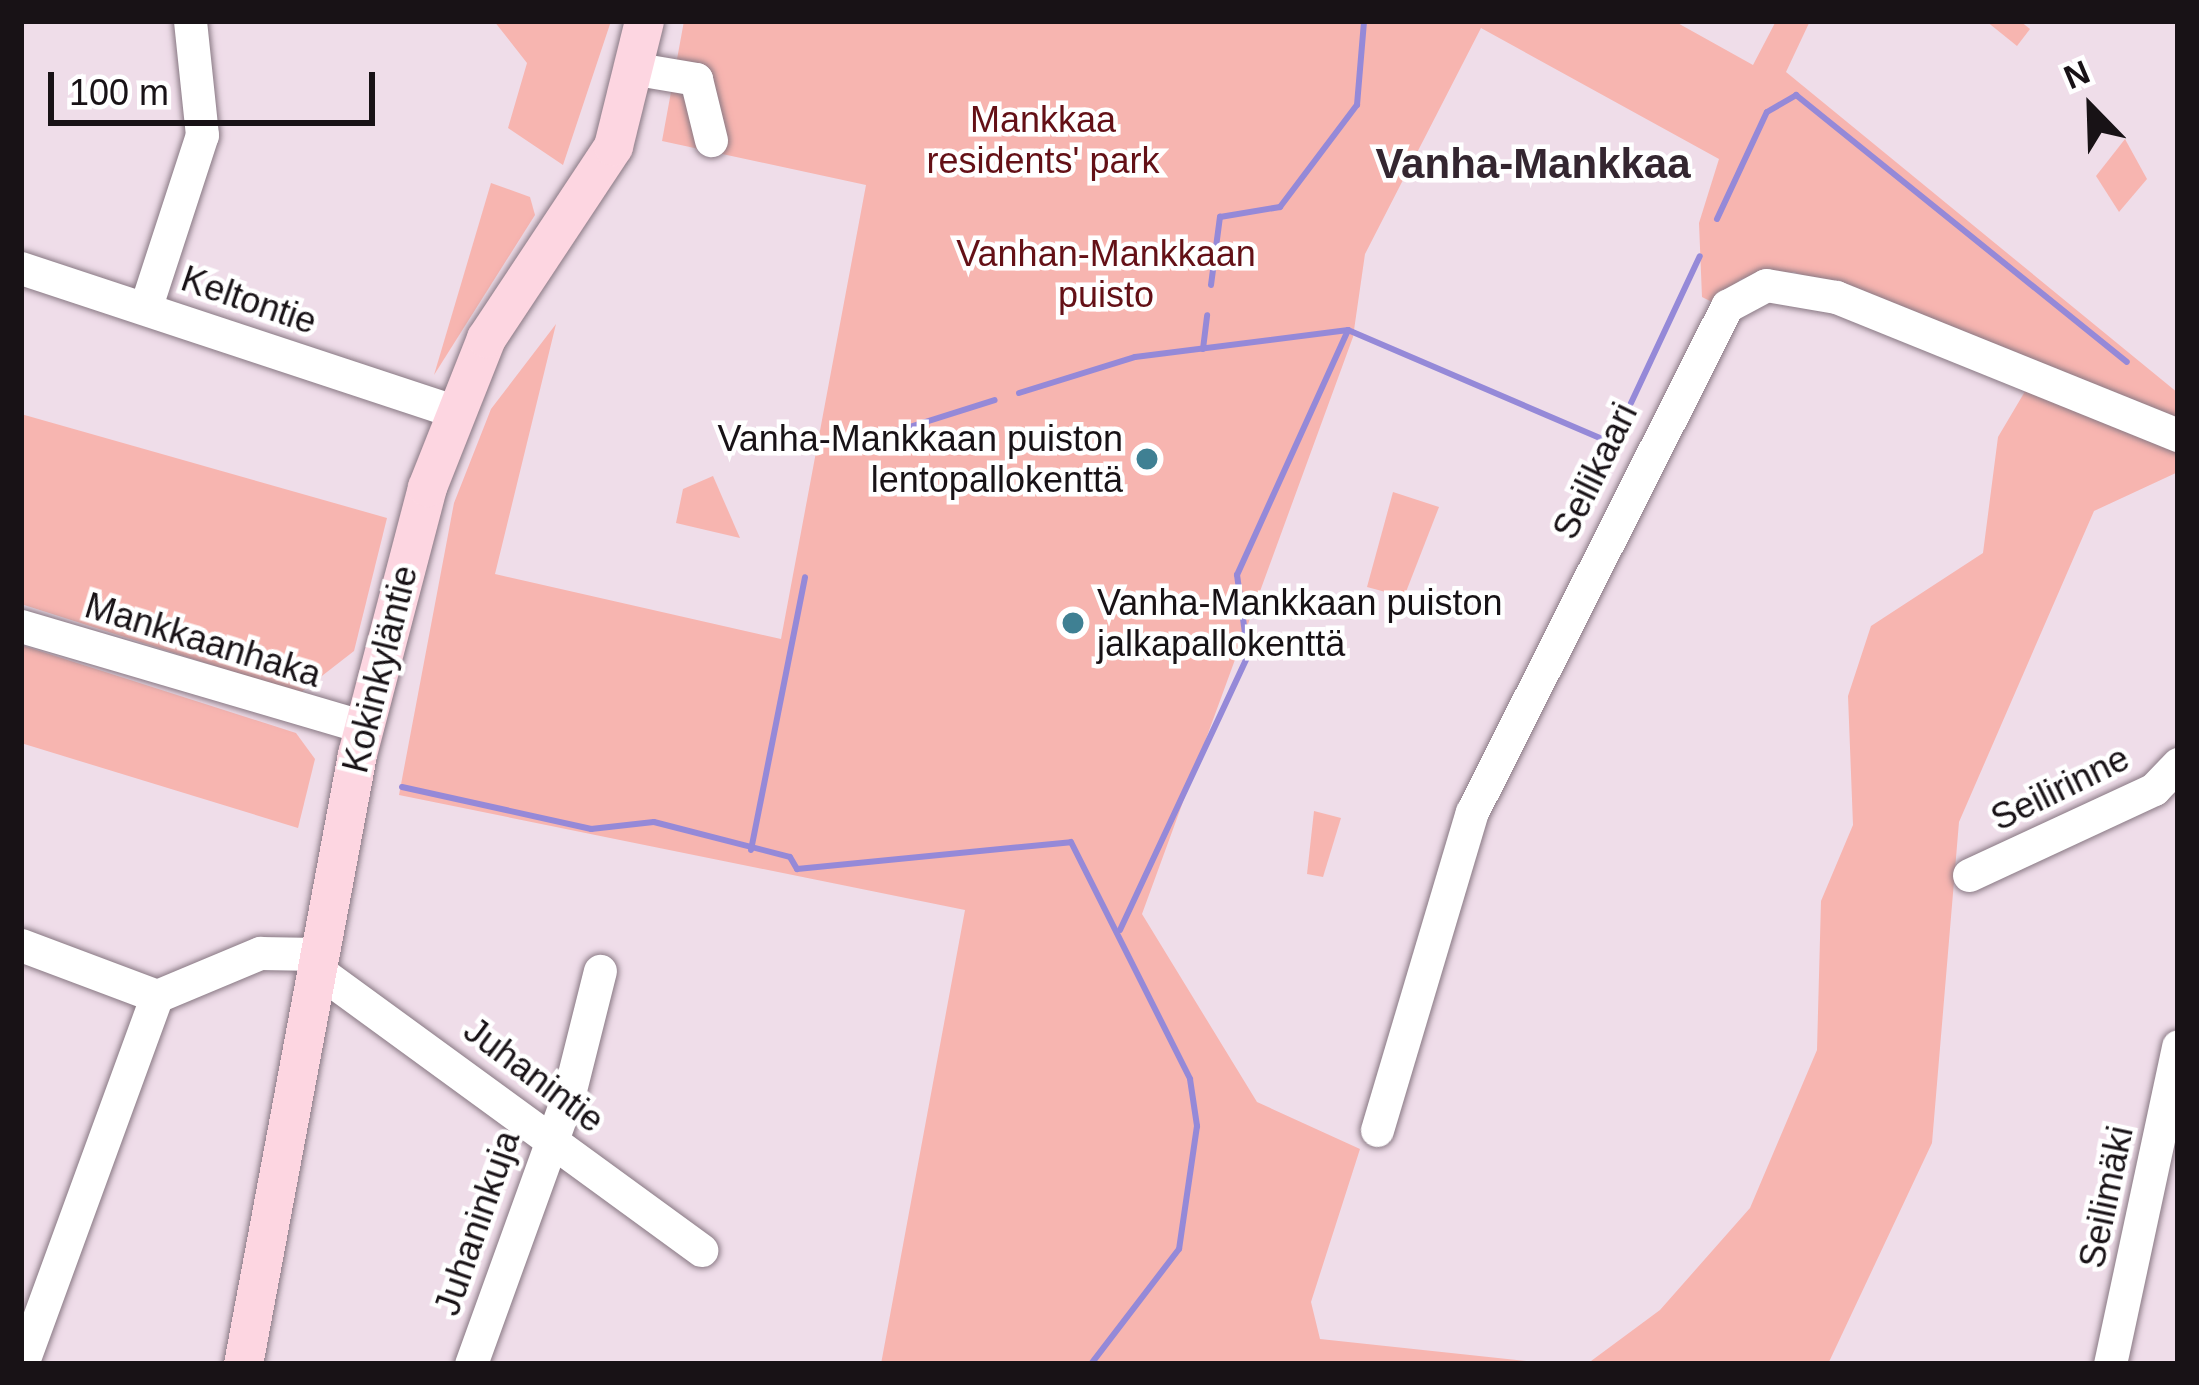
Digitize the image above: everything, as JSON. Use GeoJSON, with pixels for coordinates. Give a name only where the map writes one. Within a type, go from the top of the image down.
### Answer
{"type":"FeatureCollection","features":[{"type":"Feature","properties":{"kind":"main road","name":"Kokinkyläntie"},"geometry":{"type":"LineString","coordinates":[[243,1364],[364,727],[450,410],[511,294],[602,168],[638,69],[644,21]]}},
{"type":"Feature","properties":{"kind":"street"},"geometry":{"type":"LineString","coordinates":[[146,307],[202,135],[190,21]]}},
{"type":"Feature","properties":{"kind":"street"},"geometry":{"type":"LineString","coordinates":[[638,69],[696,79],[711,140]]}},
{"type":"Feature","properties":{"kind":"street","name":"Keltontie"},"geometry":{"type":"LineString","coordinates":[[21,268],[450,410]]}},
{"type":"Feature","properties":{"kind":"street","name":"Seilikaari"},"geometry":{"type":"LineString","coordinates":[[1377,1130],[1472,812],[1727,306],[1766,285],[1804,288],[2178,435]]}},
{"type":"Feature","properties":{"kind":"street","name":"Mankkaanhaka"},"geometry":{"type":"LineString","coordinates":[[21,626],[364,727]]}},
{"type":"Feature","properties":{"kind":"street","name":"Seilirinne"},"geometry":{"type":"LineString","coordinates":[[1970,875],[2154,789],[2178,764]]}},
{"type":"Feature","properties":{"kind":"street"},"geometry":{"type":"LineString","coordinates":[[21,945],[157,996],[260,953],[317,962]]}},
{"type":"Feature","properties":{"kind":"street","name":"Juhanintie"},"geometry":{"type":"LineString","coordinates":[[317,962],[702,1250]]}},
{"type":"Feature","properties":{"kind":"street","name":"Juhaninkuja"},"geometry":{"type":"LineString","coordinates":[[471,1364],[547,1132],[569,1094],[600,971]]}},
{"type":"Feature","properties":{"kind":"street"},"geometry":{"type":"LineString","coordinates":[[22,1364],[32,1300],[157,996]]}},
{"type":"Feature","properties":{"kind":"street","name":"Seilimäki"},"geometry":{"type":"LineString","coordinates":[[2110,1364],[2178,1046]]}},
{"type":"Feature","properties":{"kind":"green space"},"geometry":{"type":"Polygon","coordinates":[[[494,21],[611,21],[563,165],[508,128],[527,63],[494,21]]]}},
{"type":"Feature","properties":{"kind":"green space","name":"Vanhan-Mankkaan puisto"},"geometry":{"type":"Polygon","coordinates":[[[684,21],[1674,21],[1753,65],[1776,21],[1810,21],[1786,72],[2178,393],[2178,424],[1794,272],[1741,279],[1714,303],[1702,297],[1699,223],[1719,159],[1481,28],[1365,254],[1353,337],[1142,914],[1257,1102],[1360,1149],[1311,1302],[1320,1339],[1555,1364],[881,1364],[965,910],[399,795],[454,503],[491,409],[556,324],[495,574],[781,639],[866,185],[662,141],[684,21]]]}},
{"type":"Feature","properties":{"kind":"green space"},"geometry":{"type":"Polygon","coordinates":[[[1986,21],[2020,21],[2030,29],[2017,46],[1986,21]]]}},
{"type":"Feature","properties":{"kind":"green space"},"geometry":{"type":"Polygon","coordinates":[[[2125,139],[2147,179],[2119,212],[2096,176],[2125,139]]]}},
{"type":"Feature","properties":{"kind":"green space"},"geometry":{"type":"Polygon","coordinates":[[[491,183],[530,197],[535,215],[434,375],[491,183]]]}},
{"type":"Feature","properties":{"kind":"green space"},"geometry":{"type":"Polygon","coordinates":[[[2027,388],[2178,451],[2178,472],[2094,511],[1959,822],[1932,1143],[1828,1364],[1587,1364],[1660,1310],[1750,1208],[1817,1050],[1821,901],[1853,825],[1848,696],[1871,626],[1983,553],[1998,437],[2027,388]]]}},
{"type":"Feature","properties":{"kind":"green space"},"geometry":{"type":"Polygon","coordinates":[[[21,414],[387,518],[354,651],[300,693],[21,604],[21,414]]]}},
{"type":"Feature","properties":{"kind":"green space"},"geometry":{"type":"Polygon","coordinates":[[[713,476],[740,538],[676,523],[683,489],[713,476]]]}},
{"type":"Feature","properties":{"kind":"green space"},"geometry":{"type":"Polygon","coordinates":[[[1393,492],[1439,507],[1404,597],[1367,587],[1393,492]]]}},
{"type":"Feature","properties":{"kind":"green space"},"geometry":{"type":"Polygon","coordinates":[[[21,645],[296,733],[315,759],[298,828],[21,743],[21,645]]]}},
{"type":"Feature","properties":{"kind":"green space"},"geometry":{"type":"Polygon","coordinates":[[[1314,811],[1341,818],[1323,877],[1307,874],[1314,811]]]}},
{"type":"Feature","properties":{"kind":"waterway"},"geometry":{"type":"LineString","coordinates":[[1211,285],[1220,217],[1280,207],[1357,105],[1364,21]]}},
{"type":"Feature","properties":{"kind":"waterway"},"geometry":{"type":"LineString","coordinates":[[1717,219],[1767,112],[1796,95],[2127,362]]}},
{"type":"Feature","properties":{"kind":"waterway"},"geometry":{"type":"LineString","coordinates":[[1631,403],[1700,256]]}},
{"type":"Feature","properties":{"kind":"waterway"},"geometry":{"type":"LineString","coordinates":[[1203,349],[1207,315]]}},
{"type":"Feature","properties":{"kind":"waterway"},"geometry":{"type":"LineString","coordinates":[[1019,393],[1135,357],[1348,330],[1602,439],[1612,426]]}},
{"type":"Feature","properties":{"kind":"waterway"},"geometry":{"type":"LineString","coordinates":[[1120,930],[1248,655],[1237,575],[1348,330]]}},
{"type":"Feature","properties":{"kind":"waterway"},"geometry":{"type":"LineString","coordinates":[[862,442],[995,400]]}},
{"type":"Feature","properties":{"kind":"waterway"},"geometry":{"type":"LineString","coordinates":[[751,850],[805,577]]}},
{"type":"Feature","properties":{"kind":"waterway"},"geometry":{"type":"LineString","coordinates":[[402,787],[591,829],[654,822],[790,857],[797,869],[1071,842],[1190,1079],[1197,1126],[1179,1249],[1091,1364]]}},
{"type":"Feature","properties":{"kind":"place","name":"Vanha-Mankkaan puiston lentopallokenttä"},"geometry":{"type":"Point","coordinates":[1147,459]}},
{"type":"Feature","properties":{"kind":"place","name":"Vanha-Mankkaan puiston jalkapallokenttä"},"geometry":{"type":"Point","coordinates":[1073,623]}},
{"type":"Feature","properties":{"kind":"district","name":"Vanha-Mankkaa"},"geometry":{"type":"Point","coordinates":[1533,164]}},
{"type":"Feature","properties":{"kind":"park label","name":"Mankkaa residents' park"},"geometry":{"type":"Point","coordinates":[1043,140]}}]}
